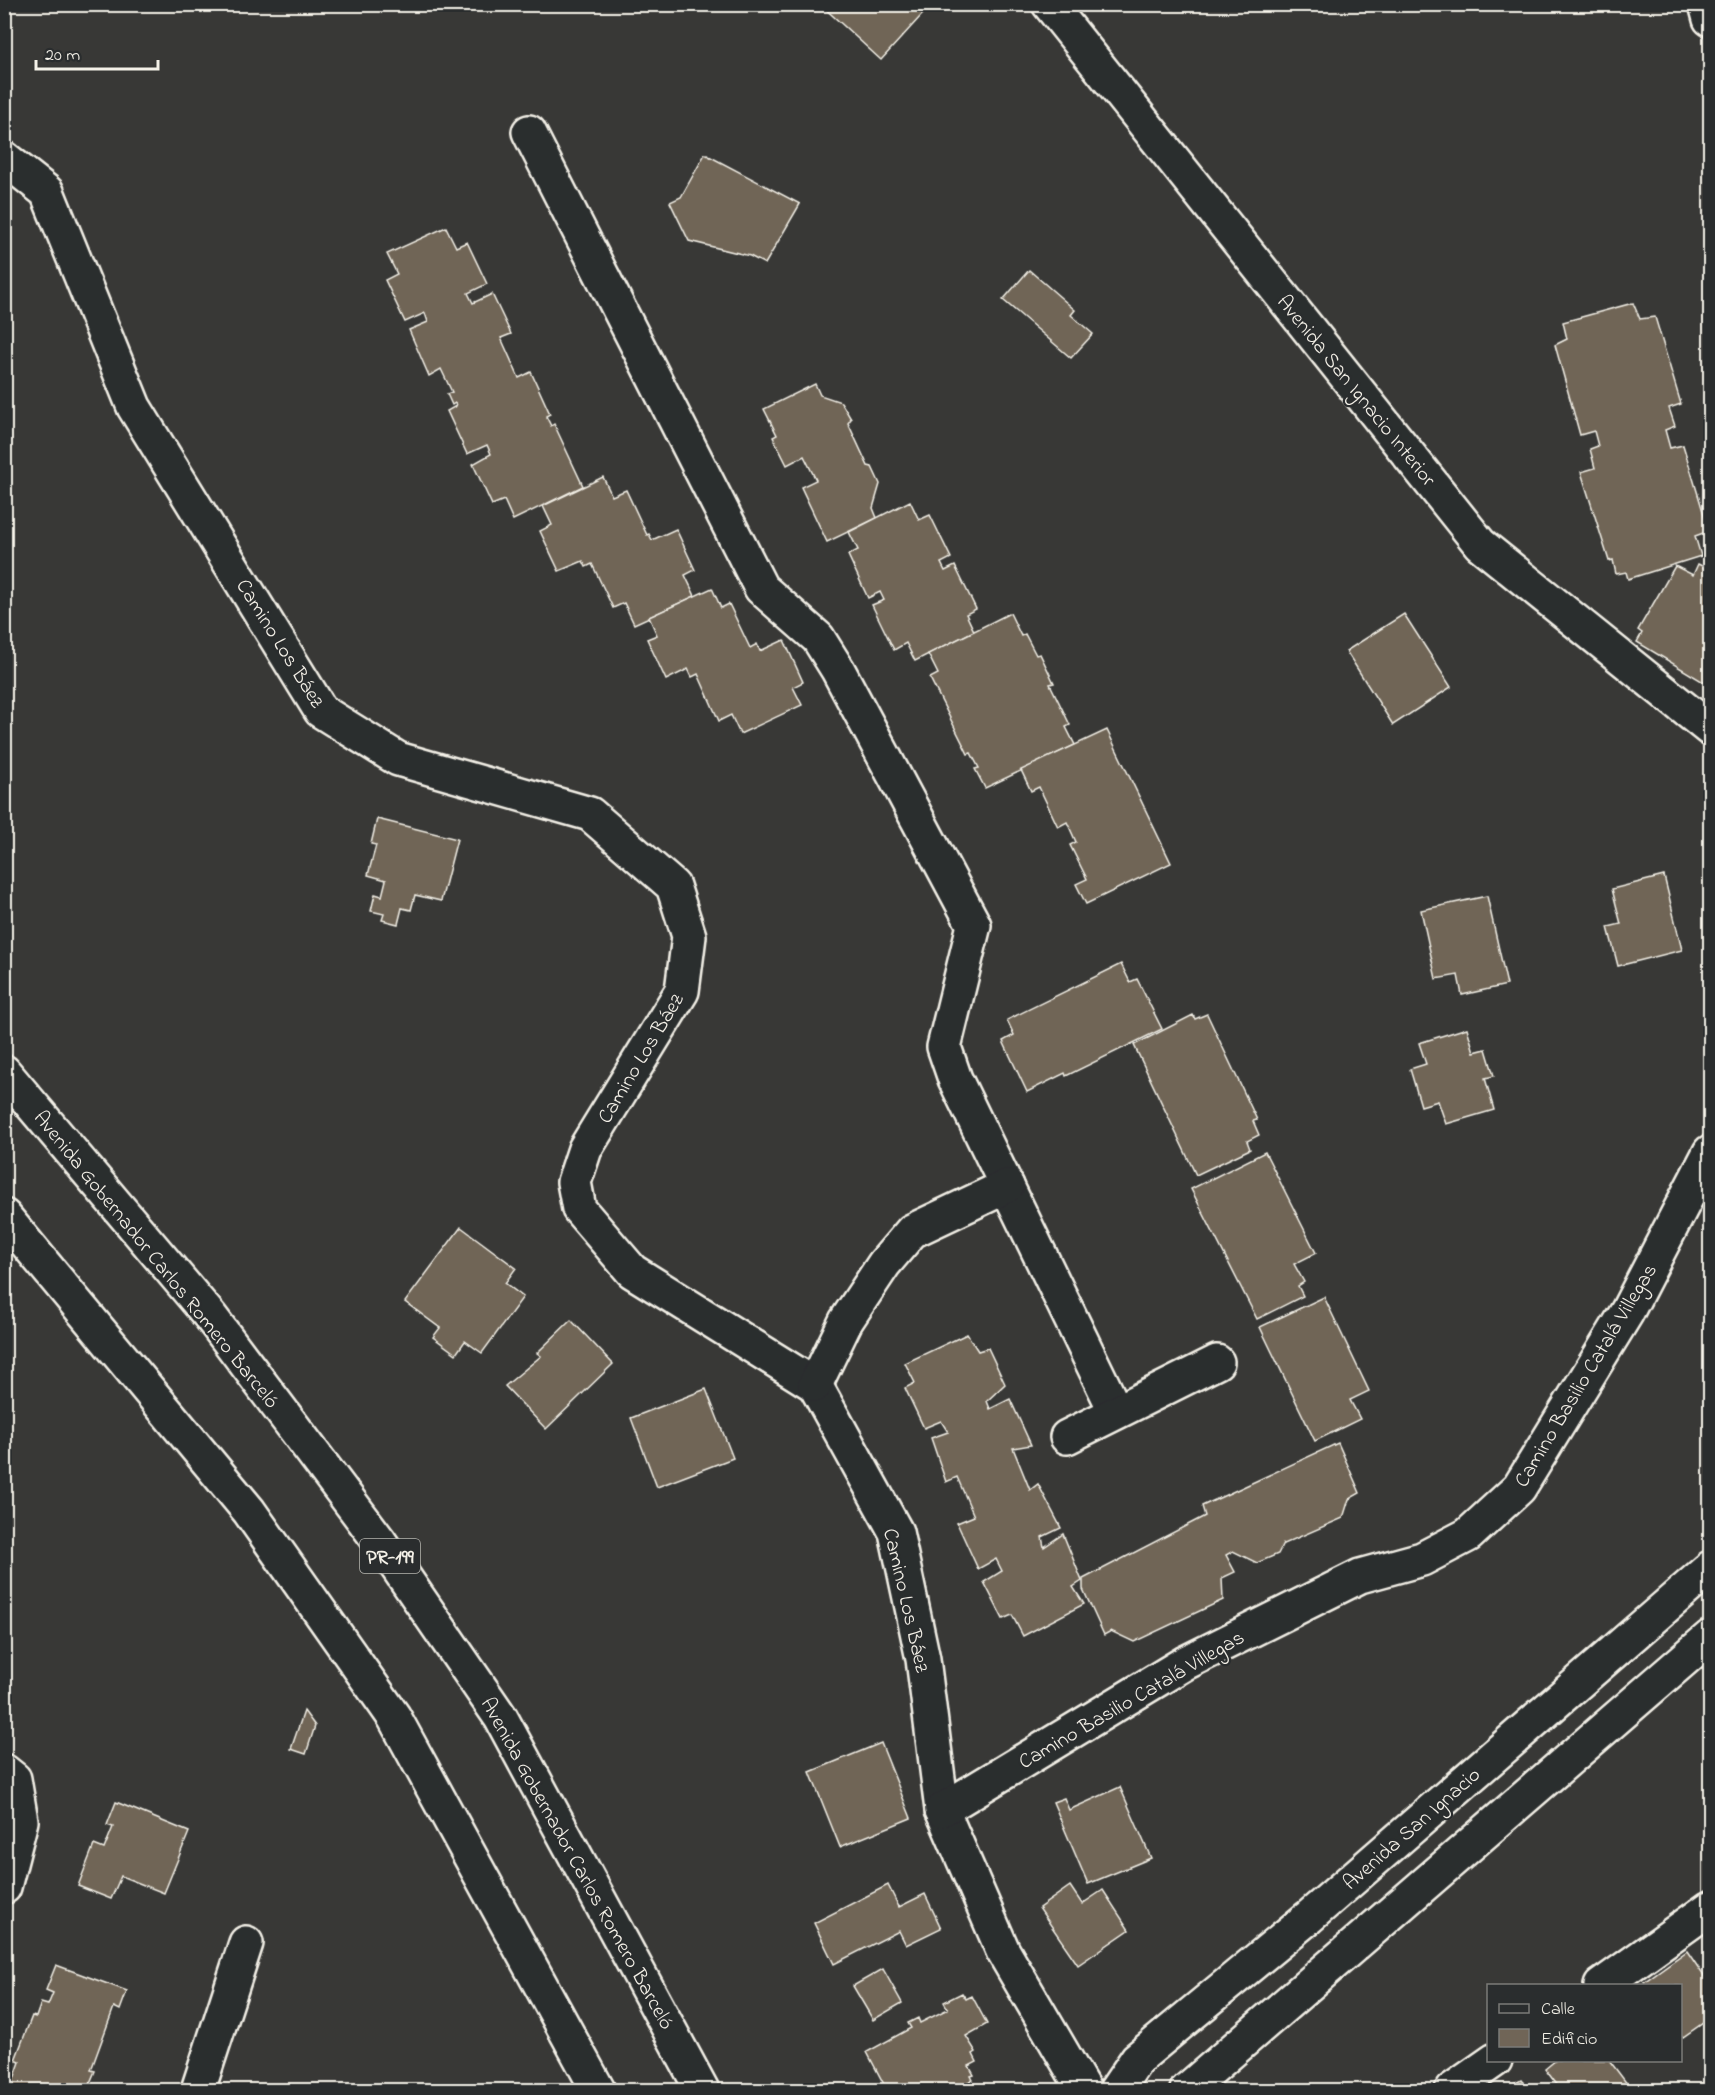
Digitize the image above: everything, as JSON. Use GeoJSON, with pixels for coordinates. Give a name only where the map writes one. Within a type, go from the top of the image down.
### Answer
{"type":"FeatureCollection","features":[{"type":"Feature","properties":{"kind":"street","name":"Avenida San Ignacio Interior"},"geometry":{"type":"LineString","coordinates":[[1049,4],[1480,544],[1710,729]]}},
{"type":"Feature","properties":{"kind":"street"},"geometry":{"type":"LineString","coordinates":[[1706,4],[1710,19]]}},
{"type":"Feature","properties":{"kind":"street"},"geometry":{"type":"LineString","coordinates":[[529,132],[761,588],[818,638],[838,670],[974,925],[944,1047],[955,1079],[1116,1412]]}},
{"type":"Feature","properties":{"kind":"street","name":"Camino Los Báez"},"geometry":{"type":"LineString","coordinates":[[4,158],[47,192],[134,407],[321,711],[398,759],[590,814],[673,886],[689,936],[682,991],[585,1149],[574,1182],[579,1209],[632,1271],[815,1385],[896,1532],[923,1659],[942,1810],[1003,1951],[1084,2091]]}},
{"type":"Feature","properties":{"kind":"street","name":"Avenida Gobernador Carlos Romero Barceló"},"geometry":{"type":"LineString","coordinates":[[4,1072],[210,1316],[380,1542],[501,1718],[702,2091]]}},
{"type":"Feature","properties":{"kind":"street","name":"Camino Basilio Catalá Villegas"},"geometry":{"type":"LineString","coordinates":[[942,1810],[1185,1663],[1360,1576],[1422,1560],[1468,1535],[1519,1488],[1627,1312],[1710,1152]]}},
{"type":"Feature","properties":{"kind":"street"},"geometry":{"type":"LineString","coordinates":[[815,1385],[846,1321],[884,1264],[912,1231],[1007,1186]]}},
{"type":"Feature","properties":{"kind":"street"},"geometry":{"type":"LineString","coordinates":[[4,1216],[249,1511],[394,1717],[598,2091]]}},
{"type":"Feature","properties":{"kind":"street"},"geometry":{"type":"LineString","coordinates":[[1067,1437],[1217,1362]]}},
{"type":"Feature","properties":{"kind":"street","name":"Avenida San Ignacio"},"geometry":{"type":"LineString","coordinates":[[1116,2091],[1137,2059],[1317,1909],[1710,1568]]}},
{"type":"Feature","properties":{"kind":"street"},"geometry":{"type":"LineString","coordinates":[[1187,2091],[1710,1637]]}},
{"type":"Feature","properties":{"kind":"street"},"geometry":{"type":"LineString","coordinates":[[4,1771],[14,1779],[21,1821],[4,1887]]}},
{"type":"Feature","properties":{"kind":"street"},"geometry":{"type":"LineString","coordinates":[[1604,1984],[1710,1908]]}},
{"type":"Feature","properties":{"kind":"street"},"geometry":{"type":"LineString","coordinates":[[198,2091],[246,1943]]}},
{"type":"Feature","properties":{"kind":"street"},"geometry":{"type":"LineString","coordinates":[[1452,2091],[1494,2062]]}},
{"type":"Feature","properties":{"kind":"building"},"geometry":{"type":"Polygon","coordinates":[[[820,4],[931,4],[931,5],[881,60],[820,4]]]}},
{"type":"Feature","properties":{"kind":"building"},"geometry":{"type":"Polygon","coordinates":[[[705,154],[800,204],[765,264],[750,256],[689,241],[670,202],[681,197],[705,154]]]}},
{"type":"Feature","properties":{"kind":"building"},"geometry":{"type":"Polygon","coordinates":[[[446,227],[456,247],[467,242],[487,284],[468,293],[473,303],[492,294],[511,334],[501,338],[519,378],[531,372],[550,414],[546,416],[551,426],[554,424],[583,486],[513,520],[504,500],[492,505],[473,464],[491,454],[487,445],[467,454],[447,411],[456,406],[455,403],[452,405],[447,394],[452,392],[441,369],[429,376],[409,330],[428,322],[425,313],[405,322],[385,280],[397,274],[387,254],[446,227]]]}},
{"type":"Feature","properties":{"kind":"building"},"geometry":{"type":"Polygon","coordinates":[[[1029,270],[1075,310],[1071,315],[1093,334],[1071,358],[1003,300],[1029,270]]]}},
{"type":"Feature","properties":{"kind":"building"},"geometry":{"type":"Polygon","coordinates":[[[1633,303],[1640,319],[1655,317],[1681,404],[1669,408],[1675,426],[1665,430],[1670,448],[1683,445],[1709,531],[1695,536],[1701,556],[1628,579],[1626,572],[1616,574],[1613,560],[1609,561],[1581,472],[1595,468],[1590,449],[1598,446],[1594,431],[1580,435],[1555,345],[1567,339],[1563,322],[1633,303]]]}},
{"type":"Feature","properties":{"kind":"building"},"geometry":{"type":"Polygon","coordinates":[[[815,384],[820,395],[841,402],[851,419],[848,423],[868,466],[872,467],[880,484],[873,508],[877,518],[827,542],[801,487],[816,480],[804,456],[787,465],[773,437],[777,435],[764,409],[815,384]]]}},
{"type":"Feature","properties":{"kind":"building"},"geometry":{"type":"Polygon","coordinates":[[[603,477],[612,496],[626,490],[647,535],[649,534],[652,540],[676,529],[695,570],[685,575],[695,596],[634,624],[624,603],[613,608],[592,564],[586,567],[583,561],[559,571],[540,531],[552,525],[543,506],[603,477]]]}},
{"type":"Feature","properties":{"kind":"building"},"geometry":{"type":"Polygon","coordinates":[[[910,501],[919,520],[930,515],[951,558],[941,563],[945,571],[955,566],[976,609],[966,614],[974,631],[915,661],[906,643],[894,650],[872,605],[884,600],[880,592],[868,598],[848,555],[858,550],[849,532],[910,501]]]}},
{"type":"Feature","properties":{"kind":"building"},"geometry":{"type":"Polygon","coordinates":[[[1698,564],[1710,570],[1710,686],[1637,642],[1642,633],[1638,630],[1675,566],[1693,575],[1698,564]]]}},
{"type":"Feature","properties":{"kind":"building"},"geometry":{"type":"Polygon","coordinates":[[[712,588],[721,608],[729,604],[750,648],[757,644],[760,651],[784,640],[803,682],[793,687],[802,705],[740,734],[731,715],[719,721],[698,674],[692,677],[688,669],[666,680],[647,639],[657,635],[649,617],[712,588]]]}},
{"type":"Feature","properties":{"kind":"building"},"geometry":{"type":"Polygon","coordinates":[[[1010,613],[1021,636],[1025,634],[1036,655],[1040,654],[1054,683],[1050,684],[1070,725],[1066,727],[1075,745],[985,788],[975,769],[979,768],[971,753],[968,754],[930,678],[938,674],[928,654],[1010,613]]]}},
{"type":"Feature","properties":{"kind":"building"},"geometry":{"type":"Polygon","coordinates":[[[1404,614],[1451,687],[1393,725],[1346,651],[1404,614]]]}},
{"type":"Feature","properties":{"kind":"building"},"geometry":{"type":"Polygon","coordinates":[[[1107,730],[1171,863],[1086,904],[1076,884],[1087,879],[1070,845],[1076,842],[1067,822],[1058,827],[1039,787],[1031,791],[1021,770],[1107,730]]]}},
{"type":"Feature","properties":{"kind":"building"},"geometry":{"type":"Polygon","coordinates":[[[377,819],[457,839],[441,901],[415,895],[411,910],[402,908],[398,924],[382,920],[384,914],[371,911],[375,894],[382,896],[386,880],[368,875],[376,845],[371,844],[377,819]]]}},
{"type":"Feature","properties":{"kind":"building"},"geometry":{"type":"Polygon","coordinates":[[[1664,876],[1682,950],[1618,966],[1608,927],[1621,924],[1612,889],[1664,876]]]}},
{"type":"Feature","properties":{"kind":"building"},"geometry":{"type":"Polygon","coordinates":[[[1487,896],[1507,985],[1462,995],[1458,975],[1436,979],[1421,910],[1487,896]]]}},
{"type":"Feature","properties":{"kind":"building"},"geometry":{"type":"Polygon","coordinates":[[[1121,964],[1130,982],[1137,979],[1162,1029],[1066,1076],[1065,1073],[1027,1092],[1003,1041],[1014,1035],[1007,1020],[1121,964]]]}},
{"type":"Feature","properties":{"kind":"building"},"geometry":{"type":"Polygon","coordinates":[[[1207,1014],[1257,1120],[1253,1121],[1259,1135],[1247,1141],[1250,1149],[1196,1175],[1134,1045],[1193,1015],[1195,1019],[1207,1014]]]}},
{"type":"Feature","properties":{"kind":"building"},"geometry":{"type":"Polygon","coordinates":[[[1467,1028],[1474,1052],[1486,1049],[1494,1076],[1485,1078],[1494,1110],[1446,1124],[1438,1101],[1421,1106],[1410,1069],[1426,1064],[1419,1043],[1467,1028]]]}},
{"type":"Feature","properties":{"kind":"building"},"geometry":{"type":"Polygon","coordinates":[[[1265,1152],[1316,1253],[1294,1264],[1304,1282],[1298,1286],[1303,1296],[1257,1319],[1191,1189],[1265,1152]]]}},
{"type":"Feature","properties":{"kind":"building"},"geometry":{"type":"Polygon","coordinates":[[[461,1227],[516,1268],[505,1283],[523,1297],[482,1353],[465,1341],[456,1354],[433,1337],[440,1328],[405,1302],[461,1227]]]}},
{"type":"Feature","properties":{"kind":"building"},"geometry":{"type":"Polygon","coordinates":[[[1324,1297],[1369,1391],[1350,1400],[1360,1419],[1315,1441],[1260,1327],[1324,1297]]]}},
{"type":"Feature","properties":{"kind":"building"},"geometry":{"type":"Polygon","coordinates":[[[571,1320],[613,1364],[546,1429],[505,1386],[541,1356],[537,1353],[571,1320]]]}},
{"type":"Feature","properties":{"kind":"building"},"geometry":{"type":"Polygon","coordinates":[[[967,1334],[978,1351],[988,1348],[1005,1384],[987,1401],[990,1409],[1010,1399],[1031,1445],[1013,1448],[1030,1490],[1038,1484],[1061,1528],[1042,1537],[1044,1547],[1063,1534],[1082,1581],[1073,1587],[1084,1604],[1023,1636],[1012,1615],[1003,1619],[984,1582],[1002,1571],[996,1559],[978,1569],[957,1523],[974,1516],[957,1477],[946,1482],[931,1438],[948,1432],[941,1421],[924,1428],[905,1388],[915,1383],[905,1363],[967,1334]]]}},
{"type":"Feature","properties":{"kind":"building"},"geometry":{"type":"Polygon","coordinates":[[[706,1389],[733,1458],[657,1487],[631,1418],[706,1389]]]}},
{"type":"Feature","properties":{"kind":"building"},"geometry":{"type":"Polygon","coordinates":[[[1338,1443],[1360,1493],[1349,1499],[1343,1518],[1283,1544],[1278,1554],[1257,1563],[1233,1551],[1226,1555],[1235,1572],[1222,1578],[1223,1600],[1134,1642],[1111,1631],[1104,1635],[1083,1589],[1083,1579],[1205,1516],[1202,1506],[1338,1443]]]}},
{"type":"Feature","properties":{"kind":"building"},"geometry":{"type":"Polygon","coordinates":[[[304,1711],[315,1726],[306,1754],[291,1749],[304,1711]]]}},
{"type":"Feature","properties":{"kind":"building"},"geometry":{"type":"Polygon","coordinates":[[[881,1743],[911,1818],[840,1847],[810,1772],[881,1743]]]}},
{"type":"Feature","properties":{"kind":"building"},"geometry":{"type":"Polygon","coordinates":[[[1120,1787],[1151,1858],[1088,1884],[1053,1802],[1064,1798],[1069,1810],[1120,1787]]]}},
{"type":"Feature","properties":{"kind":"building"},"geometry":{"type":"Polygon","coordinates":[[[116,1802],[189,1832],[164,1893],[121,1876],[111,1899],[78,1886],[94,1845],[104,1849],[113,1827],[107,1825],[116,1802]]]}},
{"type":"Feature","properties":{"kind":"building"},"geometry":{"type":"Polygon","coordinates":[[[888,1885],[899,1907],[925,1894],[941,1928],[906,1945],[899,1931],[834,1964],[814,1923],[888,1885]]]}},
{"type":"Feature","properties":{"kind":"building"},"geometry":{"type":"Polygon","coordinates":[[[1070,1886],[1082,1904],[1103,1890],[1129,1930],[1078,1965],[1039,1908],[1070,1886]]]}},
{"type":"Feature","properties":{"kind":"building"},"geometry":{"type":"Polygon","coordinates":[[[1687,1951],[1710,1985],[1710,2018],[1683,2037],[1682,1984],[1646,1984],[1644,1982],[1687,1951]]]}},
{"type":"Feature","properties":{"kind":"building"},"geometry":{"type":"Polygon","coordinates":[[[56,1965],[127,1991],[120,2010],[114,2007],[91,2070],[95,2071],[87,2090],[10,2090],[20,2062],[15,2060],[32,2016],[36,2017],[41,2003],[48,2005],[53,1993],[46,1990],[56,1965]]]}},
{"type":"Feature","properties":{"kind":"building"},"geometry":{"type":"Polygon","coordinates":[[[883,1969],[902,2003],[873,2020],[853,1986],[883,1969]]]}},
{"type":"Feature","properties":{"kind":"building"},"geometry":{"type":"Polygon","coordinates":[[[962,1993],[966,1999],[972,1996],[987,2024],[966,2036],[976,2052],[973,2054],[977,2062],[969,2066],[974,2075],[971,2076],[973,2080],[968,2082],[970,2086],[960,2090],[954,2088],[913,2090],[911,2087],[904,2090],[887,2090],[867,2052],[911,2028],[908,2023],[918,2018],[920,2023],[948,2009],[944,2002],[962,1993]]]}},
{"type":"Feature","properties":{"kind":"building"},"geometry":{"type":"Polygon","coordinates":[[[1554,2062],[1611,2062],[1628,2085],[1621,2090],[1561,2090],[1545,2069],[1554,2062]]]}},
{"type":"Feature","properties":{"kind":"building"},"geometry":{"type":"Polygon","coordinates":[[[1521,2080],[1529,2090],[1506,2090],[1516,2083],[1521,2080]]]}}]}
